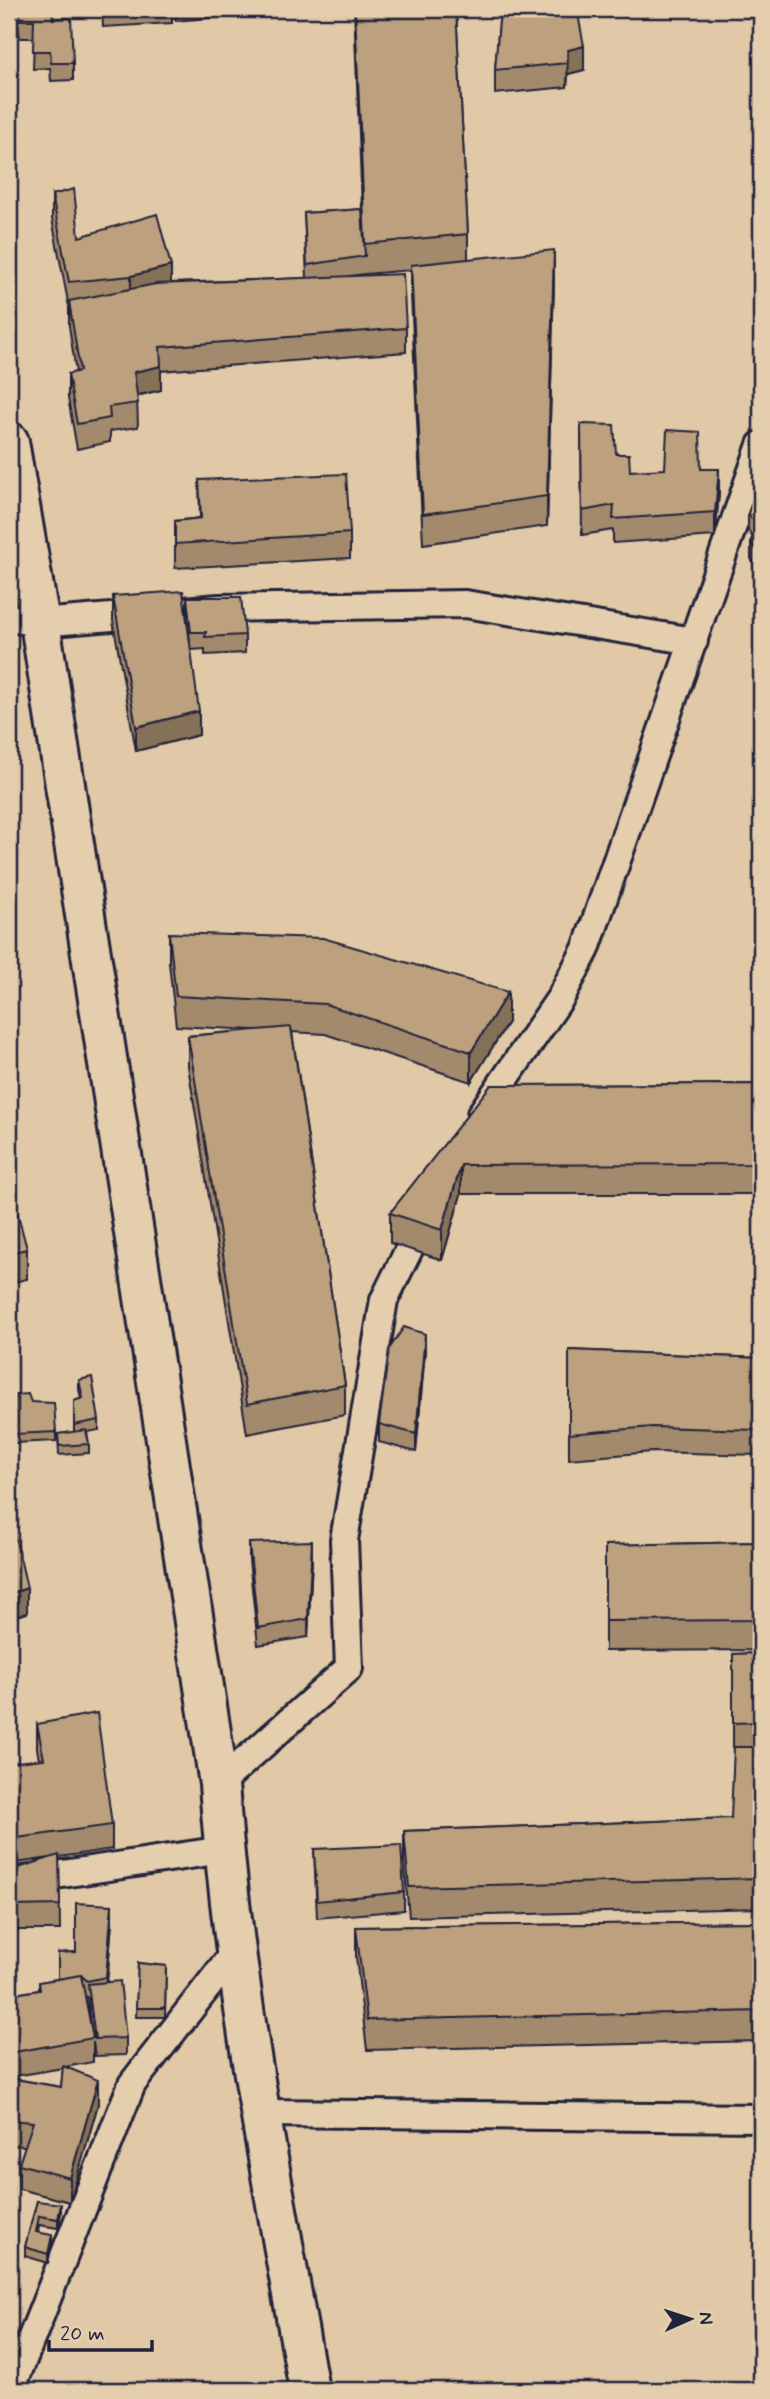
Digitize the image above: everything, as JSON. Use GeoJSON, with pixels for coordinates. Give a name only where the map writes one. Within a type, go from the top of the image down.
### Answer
{"type":"FeatureCollection","features":[{"type":"Feature","properties":{"kind":"main road"},"geometry":{"type":"LineString","coordinates":[[9,442],[24,621],[219,1784],[223,1850],[261,2113],[309,2390]]}},
{"type":"Feature","properties":{"kind":"street"},"geometry":{"type":"LineString","coordinates":[[471,1129],[561,997],[586,949],[761,445]]}},
{"type":"Feature","properties":{"kind":"street"},"geometry":{"type":"LineString","coordinates":[[24,621],[219,608],[465,604],[694,641]]}},
{"type":"Feature","properties":{"kind":"street"},"geometry":{"type":"LineString","coordinates":[[219,1784],[349,1668],[344,1540],[384,1300],[433,1202]]}},
{"type":"Feature","properties":{"kind":"street"},"geometry":{"type":"LineString","coordinates":[[9,1882],[223,1850]]}},
{"type":"Feature","properties":{"kind":"street"},"geometry":{"type":"LineString","coordinates":[[10,2390],[132,2084],[237,1949]]}},
{"type":"Feature","properties":{"kind":"street"},"geometry":{"type":"LineString","coordinates":[[261,2113],[761,2118]]}},
{"type":"Feature","properties":{"kind":"building"},"geometry":{"type":"Polygon","coordinates":[[[19,9],[52,9],[53,19],[71,18],[73,63],[51,63],[50,51],[33,51],[34,20],[20,20],[19,9]]]}},
{"type":"Feature","properties":{"kind":"building"},"geometry":{"type":"Polygon","coordinates":[[[355,9],[456,9],[468,234],[365,244],[355,9]]]}},
{"type":"Feature","properties":{"kind":"building"},"geometry":{"type":"Polygon","coordinates":[[[500,9],[577,9],[584,46],[568,50],[567,63],[495,70],[500,9]]]}},
{"type":"Feature","properties":{"kind":"building"},"geometry":{"type":"Polygon","coordinates":[[[74,189],[79,237],[157,214],[171,266],[131,276],[69,282],[52,195],[74,189]]]}},
{"type":"Feature","properties":{"kind":"building"},"geometry":{"type":"Polygon","coordinates":[[[362,209],[365,256],[307,265],[304,213],[362,209]]]}},
{"type":"Feature","properties":{"kind":"building"},"geometry":{"type":"Polygon","coordinates":[[[554,250],[547,496],[423,514],[411,265],[554,250]]]}},
{"type":"Feature","properties":{"kind":"building"},"geometry":{"type":"Polygon","coordinates":[[[403,274],[406,328],[160,347],[161,366],[134,372],[138,403],[109,407],[110,418],[77,424],[68,374],[80,371],[69,301],[156,284],[403,274]]]}},
{"type":"Feature","properties":{"kind":"building"},"geometry":{"type":"Polygon","coordinates":[[[581,424],[614,425],[616,454],[629,454],[630,471],[665,469],[667,430],[700,432],[701,469],[719,469],[715,512],[613,519],[614,505],[582,511],[581,424]]]}},
{"type":"Feature","properties":{"kind":"building"},"geometry":{"type":"Polygon","coordinates":[[[346,474],[350,533],[175,544],[175,521],[201,518],[199,480],[346,474]]]}},
{"type":"Feature","properties":{"kind":"building"},"geometry":{"type":"Polygon","coordinates":[[[761,485],[761,532],[748,513],[758,486],[761,485]]]}},
{"type":"Feature","properties":{"kind":"building"},"geometry":{"type":"Polygon","coordinates":[[[761,532],[761,562],[751,540],[761,532]]]}},
{"type":"Feature","properties":{"kind":"building"},"geometry":{"type":"Polygon","coordinates":[[[183,591],[199,711],[136,727],[113,596],[183,591]]]}},
{"type":"Feature","properties":{"kind":"building"},"geometry":{"type":"Polygon","coordinates":[[[187,597],[241,597],[245,635],[205,637],[206,632],[191,632],[187,597]]]}},
{"type":"Feature","properties":{"kind":"building"},"geometry":{"type":"Polygon","coordinates":[[[169,933],[323,938],[508,992],[471,1052],[325,1004],[176,996],[169,933]]]}},
{"type":"Feature","properties":{"kind":"building"},"geometry":{"type":"Polygon","coordinates":[[[291,1027],[345,1385],[247,1404],[188,1036],[291,1027]]]}},
{"type":"Feature","properties":{"kind":"building"},"geometry":{"type":"Polygon","coordinates":[[[761,1084],[761,1164],[461,1165],[442,1230],[390,1213],[491,1085],[761,1084]]]}},
{"type":"Feature","properties":{"kind":"building"},"geometry":{"type":"Polygon","coordinates":[[[13,1196],[27,1249],[9,1253],[9,1197],[13,1196]]]}},
{"type":"Feature","properties":{"kind":"building"},"geometry":{"type":"Polygon","coordinates":[[[404,1327],[425,1334],[416,1434],[379,1424],[389,1349],[404,1327]]]}},
{"type":"Feature","properties":{"kind":"building"},"geometry":{"type":"Polygon","coordinates":[[[569,1350],[761,1358],[757,1430],[652,1427],[569,1434],[569,1350]]]}},
{"type":"Feature","properties":{"kind":"building"},"geometry":{"type":"Polygon","coordinates":[[[92,1377],[99,1420],[74,1425],[74,1401],[83,1398],[79,1380],[92,1377]]]}},
{"type":"Feature","properties":{"kind":"building"},"geometry":{"type":"Polygon","coordinates":[[[28,1394],[31,1402],[54,1403],[56,1432],[14,1434],[16,1395],[28,1394]]]}},
{"type":"Feature","properties":{"kind":"building"},"geometry":{"type":"Polygon","coordinates":[[[86,1430],[89,1444],[59,1446],[58,1434],[86,1430]]]}},
{"type":"Feature","properties":{"kind":"building"},"geometry":{"type":"Polygon","coordinates":[[[9,1510],[27,1588],[9,1594],[9,1510]]]}},
{"type":"Feature","properties":{"kind":"building"},"geometry":{"type":"Polygon","coordinates":[[[312,1541],[308,1619],[258,1628],[249,1543],[312,1541]]]}},
{"type":"Feature","properties":{"kind":"building"},"geometry":{"type":"Polygon","coordinates":[[[761,1542],[761,1620],[605,1621],[605,1545],[761,1542]]]}},
{"type":"Feature","properties":{"kind":"building"},"geometry":{"type":"Polygon","coordinates":[[[761,1653],[761,1722],[733,1723],[733,1654],[761,1653]]]}},
{"type":"Feature","properties":{"kind":"building"},"geometry":{"type":"Polygon","coordinates":[[[97,1713],[112,1825],[9,1839],[9,1763],[44,1759],[37,1724],[97,1713]]]}},
{"type":"Feature","properties":{"kind":"building"},"geometry":{"type":"Polygon","coordinates":[[[734,1747],[761,1747],[761,1878],[409,1887],[404,1831],[731,1818],[734,1747]]]}},
{"type":"Feature","properties":{"kind":"building"},"geometry":{"type":"Polygon","coordinates":[[[401,1845],[404,1892],[317,1901],[314,1849],[401,1845]]]}},
{"type":"Feature","properties":{"kind":"building"},"geometry":{"type":"Polygon","coordinates":[[[59,1855],[60,1905],[11,1906],[14,1977],[9,1977],[9,1871],[59,1855]]]}},
{"type":"Feature","properties":{"kind":"building"},"geometry":{"type":"Polygon","coordinates":[[[76,1903],[112,1905],[106,1977],[87,1981],[81,1975],[58,1979],[58,1953],[76,1952],[76,1903]]]}},
{"type":"Feature","properties":{"kind":"building"},"geometry":{"type":"Polygon","coordinates":[[[761,1922],[761,2011],[367,2020],[356,1927],[761,1922]]]}},
{"type":"Feature","properties":{"kind":"building"},"geometry":{"type":"Polygon","coordinates":[[[138,1963],[166,1966],[165,2008],[136,2008],[138,1963]]]}},
{"type":"Feature","properties":{"kind":"building"},"geometry":{"type":"Polygon","coordinates":[[[81,1975],[93,2038],[9,2053],[9,1995],[40,1990],[39,1982],[81,1975]]]}},
{"type":"Feature","properties":{"kind":"building"},"geometry":{"type":"Polygon","coordinates":[[[120,1981],[126,2038],[95,2039],[88,1984],[120,1981]]]}},
{"type":"Feature","properties":{"kind":"building"},"geometry":{"type":"Polygon","coordinates":[[[63,2066],[98,2080],[70,2178],[19,2164],[33,2122],[9,2120],[9,2078],[61,2087],[63,2066]]]}},
{"type":"Feature","properties":{"kind":"building"},"geometry":{"type":"Polygon","coordinates":[[[9,2186],[13,2186],[9,2221],[9,2186]]]}},
{"type":"Feature","properties":{"kind":"building"},"geometry":{"type":"Polygon","coordinates":[[[37,2201],[61,2204],[58,2219],[39,2216],[36,2232],[52,2235],[48,2254],[25,2247],[37,2201]]]}}]}
